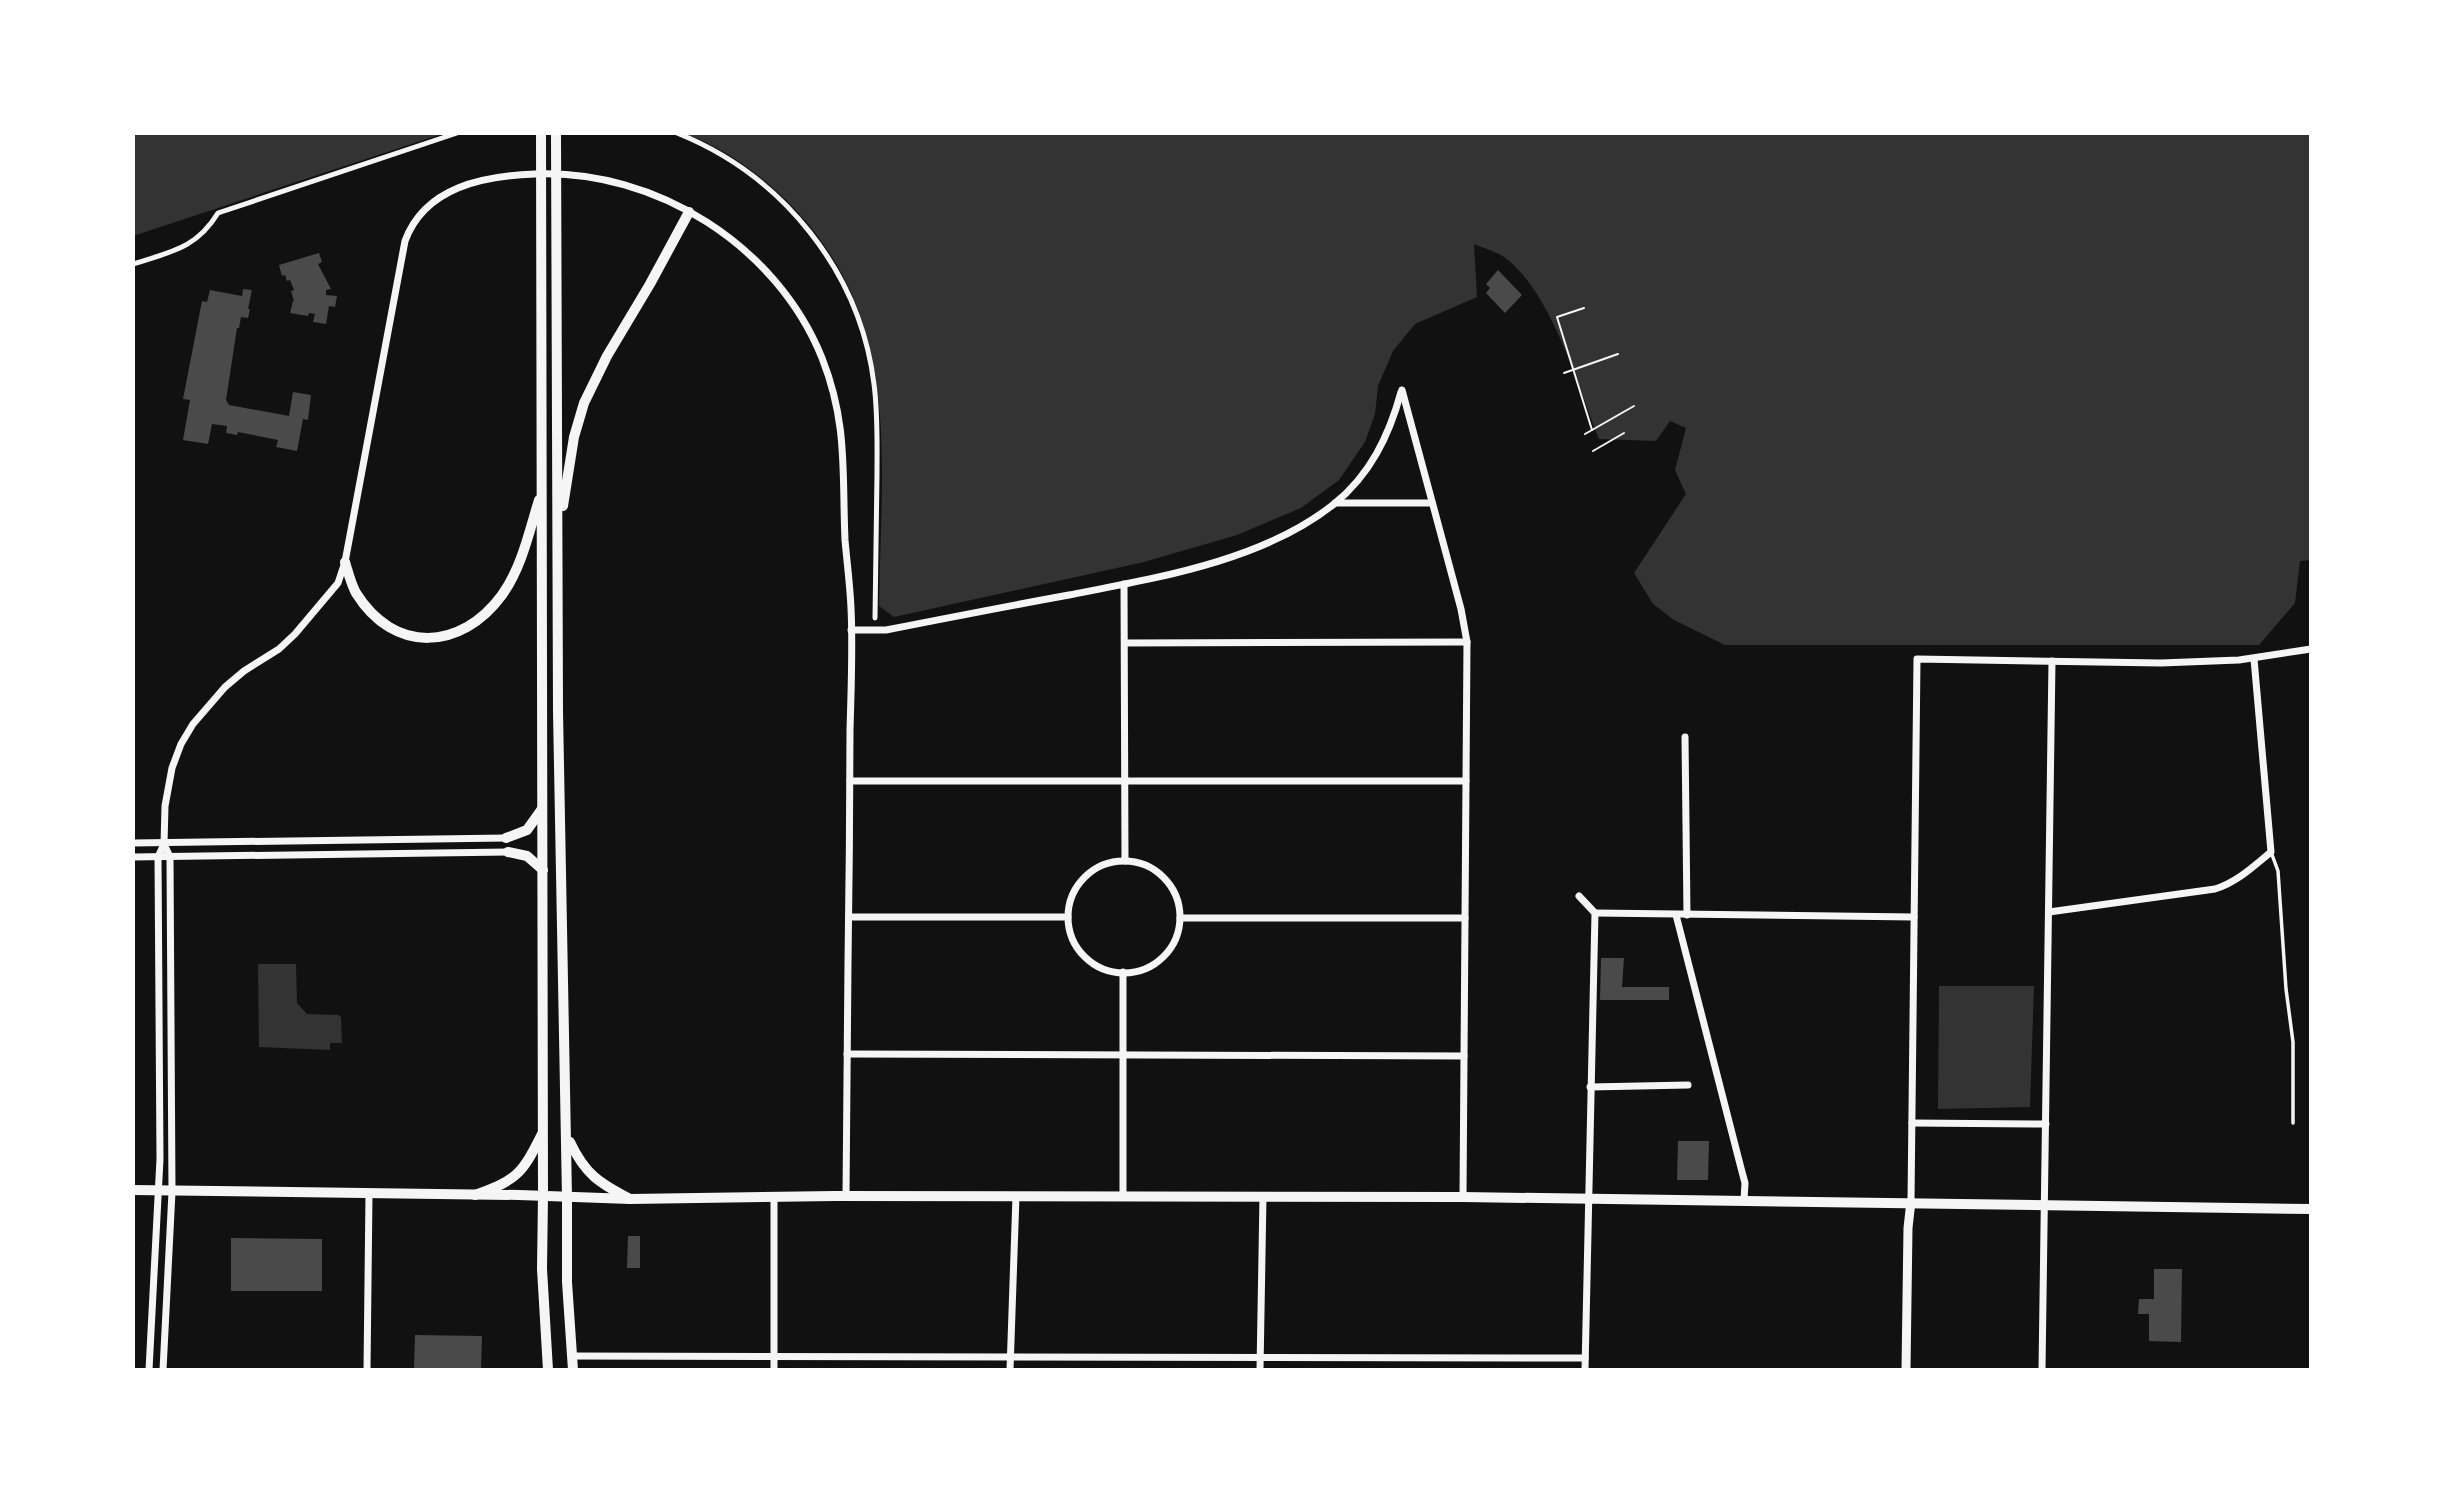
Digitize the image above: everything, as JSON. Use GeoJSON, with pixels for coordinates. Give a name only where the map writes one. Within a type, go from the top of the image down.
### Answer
{"type":"FeatureCollection","features":[{"type":"Feature","properties":{"kind":"main road"},"geometry":{"type":"LineString","coordinates":[[541,133],[544,806],[542,1269],[548,1370]]}},
{"type":"Feature","properties":{"kind":"main road"},"geometry":{"type":"LineString","coordinates":[[556,133],[558,711],[567,1136],[567,1268],[573,1370]]}},
{"type":"Feature","properties":{"kind":"main road"},"geometry":{"type":"LineString","coordinates":[[558,540],[574,437],[584,403],[607,356],[689,212]]}},
{"type":"Feature","properties":{"kind":"main road"},"geometry":{"type":"LineString","coordinates":[[345,562],[354,590],[382,624],[404,634],[425,639],[459,632],[485,615],[512,579],[529,535],[542,487]]}},
{"type":"Feature","properties":{"kind":"main road"},"geometry":{"type":"LineString","coordinates":[[506,838],[529,828],[544,806]]}},
{"type":"Feature","properties":{"kind":"main road"},"geometry":{"type":"LineString","coordinates":[[508,852],[527,856],[543,870]]}},
{"type":"Feature","properties":{"kind":"main road"},"geometry":{"type":"LineString","coordinates":[[475,1195],[503,1185],[515,1177],[527,1164],[543,1132]]}},
{"type":"Feature","properties":{"kind":"main road"},"geometry":{"type":"LineString","coordinates":[[567,1136],[586,1171],[598,1182],[630,1199]]}},
{"type":"Feature","properties":{"kind":"main road"},"geometry":{"type":"LineString","coordinates":[[133,1190],[630,1199],[774,1196],[1588,1198],[2311,1209]]}},
{"type":"Feature","properties":{"kind":"street"},"geometry":{"type":"LineString","coordinates":[[133,264],[195,241],[208,229],[218,213],[457,133]]}},
{"type":"Feature","properties":{"kind":"street"},"geometry":{"type":"LineString","coordinates":[[677,133],[732,162],[778,197],[820,244],[853,304],[869,351],[876,403],[875,618]]}},
{"type":"Feature","properties":{"kind":"street"},"geometry":{"type":"LineString","coordinates":[[149,1370],[160,1159],[158,857],[164,844],[168,783],[181,744],[203,711],[230,682],[279,649],[295,634],[338,583],[345,562],[399,268],[409,229],[428,205],[454,188],[504,177],[554,174],[598,179],[646,192],[689,212],[726,234],[767,271],[798,312],[831,383],[842,433],[851,630],[846,1196]]}},
{"type":"Feature","properties":{"kind":"street"},"geometry":{"type":"LineString","coordinates":[[851,630],[886,630],[1171,574],[1235,555],[1289,533],[1335,503],[1357,481],[1381,449],[1402,390],[1461,609],[1467,642],[1463,1197]]}},
{"type":"Feature","properties":{"kind":"street"},"geometry":{"type":"LineString","coordinates":[[1335,503],[1432,503]]}},
{"type":"Feature","properties":{"kind":"street"},"geometry":{"type":"LineString","coordinates":[[1124,584],[1125,861]]}},
{"type":"Feature","properties":{"kind":"street"},"geometry":{"type":"LineString","coordinates":[[1126,643],[1467,642]]}},
{"type":"Feature","properties":{"kind":"street"},"geometry":{"type":"LineString","coordinates":[[1906,1370],[1908,1228],[1911,1201],[1917,659],[2161,663],[2253,659],[2311,649]]}},
{"type":"Feature","properties":{"kind":"street"},"geometry":{"type":"LineString","coordinates":[[2049,912],[2215,889],[2231,883],[2271,852],[2253,659]]}},
{"type":"Feature","properties":{"kind":"street"},"geometry":{"type":"LineString","coordinates":[[2042,1370],[2052,661]]}},
{"type":"Feature","properties":{"kind":"street"},"geometry":{"type":"LineString","coordinates":[[1685,737],[1687,915]]}},
{"type":"Feature","properties":{"kind":"street"},"geometry":{"type":"LineString","coordinates":[[850,781],[1466,781]]}},
{"type":"Feature","properties":{"kind":"street"},"geometry":{"type":"LineString","coordinates":[[133,843],[506,838]]}},
{"type":"Feature","properties":{"kind":"street"},"geometry":{"type":"LineString","coordinates":[[335,841],[338,855]]}},
{"type":"Feature","properties":{"kind":"street"},"geometry":{"type":"LineString","coordinates":[[163,1370],[172,1192],[170,857],[164,844]]}},
{"type":"Feature","properties":{"kind":"street"},"geometry":{"type":"LineString","coordinates":[[133,857],[508,852]]}},
{"type":"Feature","properties":{"kind":"street"},"geometry":{"type":"LineString","coordinates":[[1125,861],[1146,865],[1164,878],[1174,892],[1180,918],[1175,939],[1163,957],[1146,967],[1123,972],[1100,967],[1082,953],[1072,936],[1068,917],[1072,898],[1084,877],[1101,866],[1125,861]]}},
{"type":"Feature","properties":{"kind":"street"},"geometry":{"type":"LineString","coordinates":[[1580,896],[1595,913],[1585,1370]]}},
{"type":"Feature","properties":{"kind":"street"},"geometry":{"type":"LineString","coordinates":[[1595,913],[1914,917]]}},
{"type":"Feature","properties":{"kind":"street"},"geometry":{"type":"LineString","coordinates":[[1676,915],[1745,1183],[1744,1200]]}},
{"type":"Feature","properties":{"kind":"street"},"geometry":{"type":"LineString","coordinates":[[849,917],[1068,917]]}},
{"type":"Feature","properties":{"kind":"street"},"geometry":{"type":"LineString","coordinates":[[1180,918],[1465,918]]}},
{"type":"Feature","properties":{"kind":"street"},"geometry":{"type":"LineString","coordinates":[[1123,972],[1123,1196]]}},
{"type":"Feature","properties":{"kind":"street"},"geometry":{"type":"LineString","coordinates":[[847,1055],[1465,1056]]}},
{"type":"Feature","properties":{"kind":"street"},"geometry":{"type":"LineString","coordinates":[[1590,1087],[1688,1085]]}},
{"type":"Feature","properties":{"kind":"street"},"geometry":{"type":"LineString","coordinates":[[1912,1123],[2046,1125]]}},
{"type":"Feature","properties":{"kind":"street"},"geometry":{"type":"LineString","coordinates":[[367,1370],[369,1194]]}},
{"type":"Feature","properties":{"kind":"street"},"geometry":{"type":"LineString","coordinates":[[774,1196],[775,1370]]}},
{"type":"Feature","properties":{"kind":"street"},"geometry":{"type":"LineString","coordinates":[[1010,1370],[1016,1196]]}},
{"type":"Feature","properties":{"kind":"street"},"geometry":{"type":"LineString","coordinates":[[1260,1370],[1264,1196]]}},
{"type":"Feature","properties":{"kind":"street"},"geometry":{"type":"LineString","coordinates":[[152,1298],[166,1298]]}},
{"type":"Feature","properties":{"kind":"street"},"geometry":{"type":"LineString","coordinates":[[571,1356],[1585,1358]]}},
{"type":"Feature","properties":{"kind":"lane"},"geometry":{"type":"LineString","coordinates":[[2271,852],[2278,871],[2286,989],[2293,1042],[2293,1123]]}},
{"type":"Feature","properties":{"kind":"path"},"geometry":{"type":"LineString","coordinates":[[1584,308],[1557,317],[1592,430]]}},
{"type":"Feature","properties":{"kind":"path"},"geometry":{"type":"LineString","coordinates":[[1564,373],[1618,354]]}},
{"type":"Feature","properties":{"kind":"path"},"geometry":{"type":"LineString","coordinates":[[1585,434],[1634,406]]}},
{"type":"Feature","properties":{"kind":"path"},"geometry":{"type":"LineString","coordinates":[[1593,451],[1624,433]]}},
{"type":"Feature","properties":{"kind":"shaded area"},"geometry":{"type":"Polygon","coordinates":[[[133,133],[445,133],[133,236],[133,133]]]}},
{"type":"Feature","properties":{"kind":"shaded area"},"geometry":{"type":"Polygon","coordinates":[[[683,133],[2311,133],[2311,560],[2300,561],[2295,603],[2259,645],[1725,645],[1674,620],[1653,604],[1634,573],[1686,494],[1675,470],[1686,428],[1670,421],[1656,441],[1599,439],[1561,341],[1536,292],[1521,272],[1504,257],[1474,244],[1477,297],[1415,324],[1393,351],[1378,386],[1375,414],[1365,442],[1339,480],[1301,508],[1237,535],[1144,562],[894,617],[879,606],[882,442],[877,390],[868,339],[850,291],[823,244],[785,199],[738,161],[683,133]]]}},
{"type":"Feature","properties":{"kind":"shaded area"},"geometry":{"type":"Polygon","coordinates":[[[258,964],[296,964],[297,1003],[307,1014],[341,1017],[342,1043],[330,1043],[330,1050],[259,1047],[258,964]]]}},
{"type":"Feature","properties":{"kind":"shaded area"},"geometry":{"type":"Polygon","coordinates":[[[1939,986],[2034,986],[2030,1107],[1938,1109],[1939,986]]]}},
{"type":"Feature","properties":{"kind":"building"},"geometry":{"type":"Polygon","coordinates":[[[319,253],[322,262],[318,264],[331,289],[326,290],[326,295],[337,296],[335,307],[329,306],[326,324],[313,322],[315,314],[309,313],[308,316],[290,313],[294,301],[291,291],[294,290],[290,280],[287,281],[285,275],[282,276],[279,265],[319,253]]]}},
{"type":"Feature","properties":{"kind":"building"},"geometry":{"type":"Polygon","coordinates":[[[1498,270],[1522,295],[1505,313],[1486,293],[1490,288],[1486,284],[1498,270]]]}},
{"type":"Feature","properties":{"kind":"building"},"geometry":{"type":"Polygon","coordinates":[[[243,289],[252,290],[250,309],[248,318],[241,317],[237,328],[226,400],[229,405],[289,416],[293,392],[311,395],[308,420],[303,419],[297,451],[276,447],[278,440],[238,432],[237,435],[226,433],[227,426],[212,424],[208,444],[183,440],[190,400],[183,399],[202,301],[207,302],[210,290],[242,296],[243,289]]]}},
{"type":"Feature","properties":{"kind":"building"},"geometry":{"type":"Polygon","coordinates":[[[1601,958],[1624,958],[1622,987],[1669,987],[1669,1000],[1600,1000],[1601,958]]]}},
{"type":"Feature","properties":{"kind":"building"},"geometry":{"type":"Polygon","coordinates":[[[1678,1141],[1709,1141],[1708,1180],[1677,1180],[1678,1141]]]}},
{"type":"Feature","properties":{"kind":"building"},"geometry":{"type":"Polygon","coordinates":[[[628,1236],[640,1236],[640,1268],[627,1268],[628,1236]]]}},
{"type":"Feature","properties":{"kind":"building"},"geometry":{"type":"Polygon","coordinates":[[[231,1238],[322,1239],[322,1291],[231,1291],[231,1238]]]}},
{"type":"Feature","properties":{"kind":"building"},"geometry":{"type":"Polygon","coordinates":[[[2154,1269],[2182,1269],[2181,1342],[2149,1341],[2149,1314],[2138,1314],[2139,1299],[2154,1299],[2154,1269]]]}},
{"type":"Feature","properties":{"kind":"building"},"geometry":{"type":"Polygon","coordinates":[[[415,1335],[482,1336],[481,1370],[414,1370],[415,1335]]]}}]}
